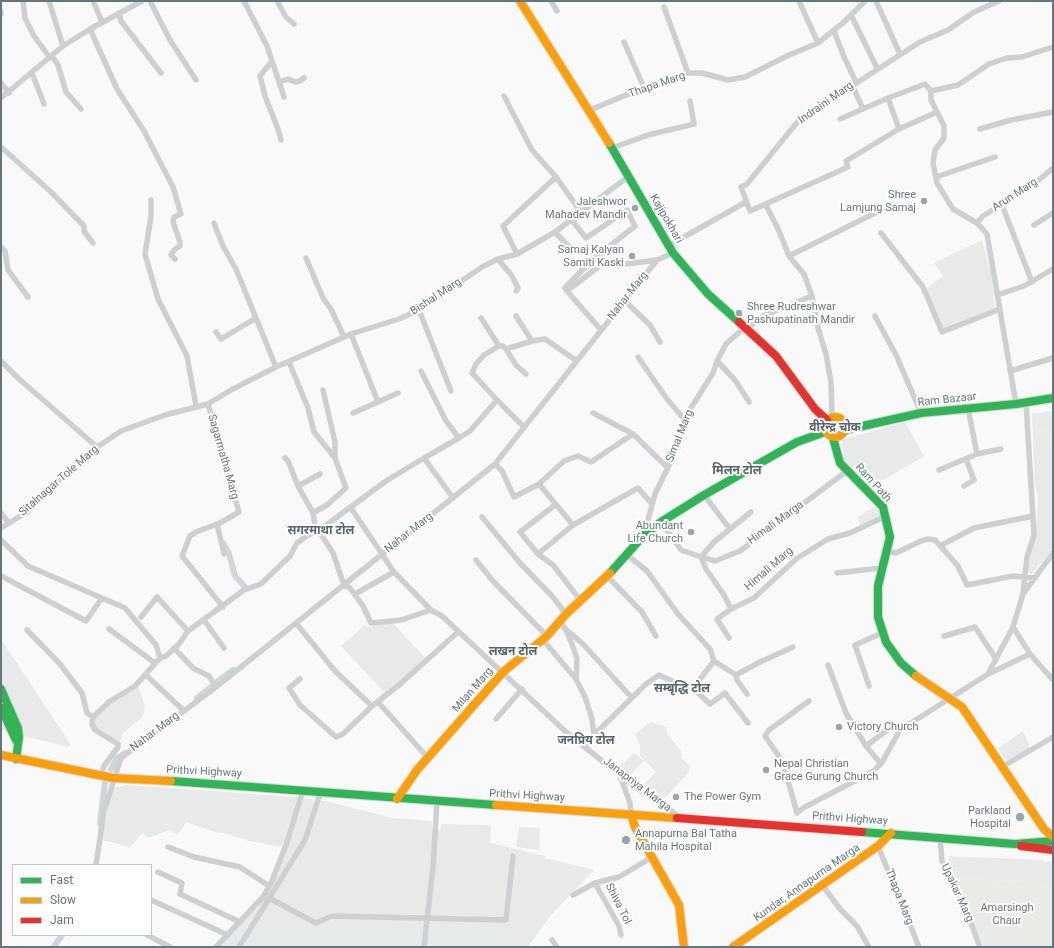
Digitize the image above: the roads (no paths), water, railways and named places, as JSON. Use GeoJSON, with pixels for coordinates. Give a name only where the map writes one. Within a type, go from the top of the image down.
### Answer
{"type":"FeatureCollection","features":[{"type":"Feature","properties":{"kind":"main road","name":"Kajipokhari"},"geometry":{"type":"LineString","coordinates":[[520,1],[590,110],[673,253],[708,294],[776,356],[807,396],[815,409],[830,419]]}},
{"type":"Feature","properties":{"kind":"main road","name":"Ram Bazaar"},"geometry":{"type":"LineString","coordinates":[[845,430],[921,413],[1016,404],[1053,398]]}},
{"type":"Feature","properties":{"kind":"main road"},"geometry":{"type":"LineString","coordinates":[[838,418],[843,422],[845,430],[840,436],[833,438],[825,432],[824,426],[830,419],[838,418]]}},
{"type":"Feature","properties":{"kind":"main road","name":"Milan Marg"},"geometry":{"type":"LineString","coordinates":[[397,798],[417,770],[503,672],[545,638],[566,614],[607,576],[644,535],[661,522],[704,495],[797,442],[825,432]]}},
{"type":"Feature","properties":{"kind":"main road","name":"Ram Path"},"geometry":{"type":"LineString","coordinates":[[833,438],[838,459],[847,471],[883,508],[886,516],[890,537],[881,568]]}},
{"type":"Feature","properties":{"kind":"main road"},"geometry":{"type":"LineString","coordinates":[[881,568],[878,586],[878,618],[882,633],[892,652],[901,663],[918,678],[962,707],[1044,829],[1053,837]]}},
{"type":"Feature","properties":{"kind":"main road"},"geometry":{"type":"LineString","coordinates":[[1,689],[18,728],[18,747],[16,759]]}},
{"type":"Feature","properties":{"kind":"main road"},"geometry":{"type":"LineString","coordinates":[[1,708],[14,733],[18,747]]}},
{"type":"Feature","properties":{"kind":"main road","name":"Prithvi Highway"},"geometry":{"type":"LineString","coordinates":[[1,755],[114,778],[321,791],[437,801],[940,837],[1015,844],[1053,841],[1053,850]]}},
{"type":"Feature","properties":{"kind":"main road"},"geometry":{"type":"LineString","coordinates":[[631,814],[635,827],[679,905],[684,947]]}},
{"type":"Feature","properties":{"kind":"main road","name":"Kundar, Annapurna Marga"},"geometry":{"type":"LineString","coordinates":[[733,947],[823,886],[878,846],[891,834]]}},
{"type":"Feature","properties":{"kind":"main road"},"geometry":{"type":"LineString","coordinates":[[1015,844],[1024,847],[1053,850]]}},
{"type":"Feature","properties":{"kind":"street"},"geometry":{"type":"LineString","coordinates":[[23,1],[25,18],[34,36],[58,64],[66,92],[81,109]]}},
{"type":"Feature","properties":{"kind":"street"},"geometry":{"type":"LineString","coordinates":[[49,1],[63,46]]}},
{"type":"Feature","properties":{"kind":"street"},"geometry":{"type":"LineString","coordinates":[[92,1],[102,22]]}},
{"type":"Feature","properties":{"kind":"street"},"geometry":{"type":"LineString","coordinates":[[1,98],[9,93],[63,46],[134,3],[142,1]]}},
{"type":"Feature","properties":{"kind":"street"},"geometry":{"type":"LineString","coordinates":[[150,1],[170,40],[196,80]]}},
{"type":"Feature","properties":{"kind":"street"},"geometry":{"type":"LineString","coordinates":[[244,1],[264,39],[284,97]]}},
{"type":"Feature","properties":{"kind":"street"},"geometry":{"type":"LineString","coordinates":[[277,1],[286,17],[294,24]]}},
{"type":"Feature","properties":{"kind":"street"},"geometry":{"type":"LineString","coordinates":[[551,1],[557,11]]}},
{"type":"Feature","properties":{"kind":"street"},"geometry":{"type":"LineString","coordinates":[[799,1],[818,43]]}},
{"type":"Feature","properties":{"kind":"street","name":"Thapa Marg"},"geometry":{"type":"LineString","coordinates":[[590,110],[626,95],[645,90],[688,73],[702,73],[728,80],[739,79],[757,72],[787,56],[818,43],[834,31],[865,1]]}},
{"type":"Feature","properties":{"kind":"street"},"geometry":{"type":"LineString","coordinates":[[876,1],[900,54]]}},
{"type":"Feature","properties":{"kind":"street","name":"Indraini Marg"},"geometry":{"type":"LineString","coordinates":[[746,202],[741,187],[747,184],[799,120],[877,68],[920,42],[948,30],[974,12],[999,1]]}},
{"type":"Feature","properties":{"kind":"street"},"geometry":{"type":"LineString","coordinates":[[664,7],[688,73]]}},
{"type":"Feature","properties":{"kind":"street"},"geometry":{"type":"LineString","coordinates":[[118,13],[122,21],[161,73]]}},
{"type":"Feature","properties":{"kind":"street"},"geometry":{"type":"LineString","coordinates":[[851,15],[877,68]]}},
{"type":"Feature","properties":{"kind":"street"},"geometry":{"type":"LineString","coordinates":[[90,29],[117,89],[144,131],[173,187],[181,214],[174,217],[173,222],[180,242],[180,246],[174,250],[172,255],[175,259]]}},
{"type":"Feature","properties":{"kind":"street"},"geometry":{"type":"LineString","coordinates":[[834,31],[854,83],[862,109]]}},
{"type":"Feature","properties":{"kind":"street"},"geometry":{"type":"LineString","coordinates":[[624,42],[645,90]]}},
{"type":"Feature","properties":{"kind":"street"},"geometry":{"type":"LineString","coordinates":[[932,91],[958,85],[989,64],[1007,58],[1022,57],[1053,47]]}},
{"type":"Feature","properties":{"kind":"street"},"geometry":{"type":"LineString","coordinates":[[272,61],[260,76],[265,96],[281,140]]}},
{"type":"Feature","properties":{"kind":"street"},"geometry":{"type":"LineString","coordinates":[[32,73],[44,104]]}},
{"type":"Feature","properties":{"kind":"street"},"geometry":{"type":"LineString","coordinates":[[279,82],[288,79],[294,82],[300,81],[304,78]]}},
{"type":"Feature","properties":{"kind":"street"},"geometry":{"type":"LineString","coordinates":[[1,83],[9,93]]}},
{"type":"Feature","properties":{"kind":"street"},"geometry":{"type":"LineString","coordinates":[[840,119],[920,84],[925,84],[932,91]]}},
{"type":"Feature","properties":{"kind":"street"},"geometry":{"type":"LineString","coordinates":[[932,91],[931,100],[944,126],[944,138],[935,150],[933,163],[936,178],[953,209],[977,223],[987,234],[1016,404]]}},
{"type":"Feature","properties":{"kind":"street"},"geometry":{"type":"LineString","coordinates":[[504,96],[532,150],[556,177],[581,212]]}},
{"type":"Feature","properties":{"kind":"street"},"geometry":{"type":"LineString","coordinates":[[888,98],[899,129]]}},
{"type":"Feature","properties":{"kind":"street"},"geometry":{"type":"LineString","coordinates":[[612,148],[648,135],[694,124],[690,101]]}},
{"type":"Feature","properties":{"kind":"street"},"geometry":{"type":"LineString","coordinates":[[668,246],[746,202],[750,211],[848,167],[846,161],[899,129],[937,112]]}},
{"type":"Feature","properties":{"kind":"street"},"geometry":{"type":"LineString","coordinates":[[980,128],[1053,112]]}},
{"type":"Feature","properties":{"kind":"street"},"geometry":{"type":"LineString","coordinates":[[1,147],[50,191],[84,226],[84,231],[93,243]]}},
{"type":"Feature","properties":{"kind":"street"},"geometry":{"type":"LineString","coordinates":[[936,178],[995,157]]}},
{"type":"Feature","properties":{"kind":"street","name":"Arun Marg"},"geometry":{"type":"LineString","coordinates":[[977,223],[983,216],[1033,185],[1053,168]]}},
{"type":"Feature","properties":{"kind":"street","name":"Bishal Marg"},"geometry":{"type":"LineString","coordinates":[[208,404],[230,390],[276,367],[351,334],[399,319],[419,310],[478,269],[498,259],[517,254],[555,232],[629,176]]}},
{"type":"Feature","properties":{"kind":"street"},"geometry":{"type":"LineString","coordinates":[[517,254],[503,226],[556,177]]}},
{"type":"Feature","properties":{"kind":"street"},"geometry":{"type":"LineString","coordinates":[[150,200],[151,217],[145,254],[158,299],[187,356],[196,406]]}},
{"type":"Feature","properties":{"kind":"street"},"geometry":{"type":"LineString","coordinates":[[766,205],[789,256],[804,274],[812,296],[831,382],[832,414],[830,419]]}},
{"type":"Feature","properties":{"kind":"street"},"geometry":{"type":"LineString","coordinates":[[1002,205],[1032,282]]}},
{"type":"Feature","properties":{"kind":"street"},"geometry":{"type":"LineString","coordinates":[[571,219],[586,238],[627,210],[635,226],[592,260],[565,288],[601,330]]}},
{"type":"Feature","properties":{"kind":"street"},"geometry":{"type":"LineString","coordinates":[[789,256],[875,213]]}},
{"type":"Feature","properties":{"kind":"street"},"geometry":{"type":"LineString","coordinates":[[1034,225],[1053,213]]}},
{"type":"Feature","properties":{"kind":"street"},"geometry":{"type":"LineString","coordinates":[[214,223],[223,246],[236,269],[276,367]]}},
{"type":"Feature","properties":{"kind":"street"},"geometry":{"type":"LineString","coordinates":[[555,232],[574,252]]}},
{"type":"Feature","properties":{"kind":"street"},"geometry":{"type":"LineString","coordinates":[[881,233],[923,287],[942,332],[1000,309]]}},
{"type":"Feature","properties":{"kind":"street"},"geometry":{"type":"LineString","coordinates":[[1,247],[5,251],[8,270],[28,297]]}},
{"type":"Feature","properties":{"kind":"street","name":"Nahar Marg"},"geometry":{"type":"LineString","coordinates":[[96,864],[104,811],[121,758],[216,686],[296,623],[343,583],[495,464],[657,260],[673,253]]}},
{"type":"Feature","properties":{"kind":"street"},"geometry":{"type":"LineString","coordinates":[[306,258],[322,298],[332,311],[344,337]]}},
{"type":"Feature","properties":{"kind":"street"},"geometry":{"type":"LineString","coordinates":[[498,259],[512,276],[518,288],[516,291]]}},
{"type":"Feature","properties":{"kind":"street"},"geometry":{"type":"LineString","coordinates":[[619,265],[657,260]]}},
{"type":"Feature","properties":{"kind":"street"},"geometry":{"type":"LineString","coordinates":[[567,291],[598,267]]}},
{"type":"Feature","properties":{"kind":"street"},"geometry":{"type":"LineString","coordinates":[[997,295],[1024,286],[1053,269]]}},
{"type":"Feature","properties":{"kind":"street","name":"Simal Marg"},"geometry":{"type":"LineString","coordinates":[[644,535],[655,494],[678,447],[684,419],[713,373],[717,361],[726,344],[765,315],[812,296]]}},
{"type":"Feature","properties":{"kind":"street"},"geometry":{"type":"LineString","coordinates":[[624,301],[650,325],[660,342]]}},
{"type":"Feature","properties":{"kind":"street"},"geometry":{"type":"LineString","coordinates":[[419,310],[451,391]]}},
{"type":"Feature","properties":{"kind":"street"},"geometry":{"type":"LineString","coordinates":[[516,316],[532,341]]}},
{"type":"Feature","properties":{"kind":"street"},"geometry":{"type":"LineString","coordinates":[[875,316],[896,356],[921,413]]}},
{"type":"Feature","properties":{"kind":"street"},"geometry":{"type":"LineString","coordinates":[[216,332],[221,339],[256,318]]}},
{"type":"Feature","properties":{"kind":"street"},"geometry":{"type":"LineString","coordinates":[[481,318],[499,346],[503,346],[506,349],[516,365],[526,374]]}},
{"type":"Feature","properties":{"kind":"street"},"geometry":{"type":"LineString","coordinates":[[351,334],[378,402]]}},
{"type":"Feature","properties":{"kind":"street"},"geometry":{"type":"LineString","coordinates":[[506,349],[532,341],[545,339],[577,361]]}},
{"type":"Feature","properties":{"kind":"street"},"geometry":{"type":"LineString","coordinates":[[499,346],[484,355],[476,364],[472,373],[496,400],[524,427]]}},
{"type":"Feature","properties":{"kind":"street"},"geometry":{"type":"LineString","coordinates":[[638,357],[667,399],[684,419]]}},
{"type":"Feature","properties":{"kind":"street"},"geometry":{"type":"LineString","coordinates":[[1010,371],[1053,358]]}},
{"type":"Feature","properties":{"kind":"street"},"geometry":{"type":"LineString","coordinates":[[1,361],[18,378],[97,447]]}},
{"type":"Feature","properties":{"kind":"street"},"geometry":{"type":"LineString","coordinates":[[717,361],[735,380],[749,402]]}},
{"type":"Feature","properties":{"kind":"street"},"geometry":{"type":"LineString","coordinates":[[289,362],[308,408],[314,432],[335,458],[346,489],[327,505],[313,513]]}},
{"type":"Feature","properties":{"kind":"street"},"geometry":{"type":"LineString","coordinates":[[422,371],[446,421],[459,438]]}},
{"type":"Feature","properties":{"kind":"street"},"geometry":{"type":"LineString","coordinates":[[323,390],[335,442],[335,458]]}},
{"type":"Feature","properties":{"kind":"street"},"geometry":{"type":"LineString","coordinates":[[353,413],[398,393]]}},
{"type":"Feature","properties":{"kind":"street"},"geometry":{"type":"LineString","coordinates":[[101,775],[104,766],[118,747],[118,744],[95,730],[92,724],[93,718],[109,702],[135,686],[160,658],[166,656],[188,632],[244,590],[261,584],[290,556],[297,543],[308,535],[318,531],[386,481],[470,431],[496,400]]}},
{"type":"Feature","properties":{"kind":"street"},"geometry":{"type":"LineString","coordinates":[[988,674],[1013,627],[1023,594],[1027,557],[1034,535],[1026,402]]}},
{"type":"Feature","properties":{"kind":"street","name":"Sitalnagar Tole Marg"},"geometry":{"type":"LineString","coordinates":[[1,528],[27,512],[73,466],[97,447],[122,431],[196,406],[208,404]]}},
{"type":"Feature","properties":{"kind":"street","name":"Sagarmatha Marg"},"geometry":{"type":"LineString","coordinates":[[208,404],[239,512],[217,524],[192,534],[182,556],[223,607]]}},
{"type":"Feature","properties":{"kind":"street"},"geometry":{"type":"LineString","coordinates":[[968,408],[977,454]]}},
{"type":"Feature","properties":{"kind":"street"},"geometry":{"type":"LineString","coordinates":[[593,413],[633,434],[667,467]]}},
{"type":"Feature","properties":{"kind":"street"},"geometry":{"type":"LineString","coordinates":[[495,464],[502,471],[514,497],[539,484],[564,461],[578,456],[592,462],[633,434]]}},
{"type":"Feature","properties":{"kind":"street"},"geometry":{"type":"LineString","coordinates":[[939,470],[977,454],[1001,449]]}},
{"type":"Feature","properties":{"kind":"street"},"geometry":{"type":"LineString","coordinates":[[285,458],[288,461],[298,486],[313,513],[318,531],[332,549],[343,583],[350,588],[364,606],[371,623],[401,620],[431,610]]}},
{"type":"Feature","properties":{"kind":"street"},"geometry":{"type":"LineString","coordinates":[[424,458],[453,498]]}},
{"type":"Feature","properties":{"kind":"street"},"geometry":{"type":"LineString","coordinates":[[964,486],[974,480],[966,459]]}},
{"type":"Feature","properties":{"kind":"street","name":"Himali Marga"},"geometry":{"type":"LineString","coordinates":[[661,522],[681,550],[716,561],[740,550],[847,471]]}},
{"type":"Feature","properties":{"kind":"street"},"geometry":{"type":"LineString","coordinates":[[298,486],[320,474]]}},
{"type":"Feature","properties":{"kind":"street"},"geometry":{"type":"LineString","coordinates":[[539,484],[573,525]]}},
{"type":"Feature","properties":{"kind":"street"},"geometry":{"type":"LineString","coordinates":[[538,554],[573,525],[638,488],[652,504]]}},
{"type":"Feature","properties":{"kind":"street"},"geometry":{"type":"LineString","coordinates":[[704,495],[730,529]]}},
{"type":"Feature","properties":{"kind":"street"},"geometry":{"type":"LineString","coordinates":[[555,505],[520,532],[538,554],[554,565],[581,601]]}},
{"type":"Feature","properties":{"kind":"street","name":"Janapriya Marga"},"geometry":{"type":"LineString","coordinates":[[351,508],[394,572],[431,610],[442,616],[566,732],[636,788],[664,805],[680,818]]}},
{"type":"Feature","properties":{"kind":"street"},"geometry":{"type":"LineString","coordinates":[[731,609],[724,595],[706,569],[701,557],[714,542],[751,512]]}},
{"type":"Feature","properties":{"kind":"street"},"geometry":{"type":"LineString","coordinates":[[1,513],[9,523]]}},
{"type":"Feature","properties":{"kind":"street","name":"Himali Marg"},"geometry":{"type":"LineString","coordinates":[[729,638],[717,620],[731,609],[754,598],[796,558],[828,539],[850,533],[886,516]]}},
{"type":"Feature","properties":{"kind":"street"},"geometry":{"type":"LineString","coordinates":[[940,546],[974,528],[1033,516]]}},
{"type":"Feature","properties":{"kind":"street"},"geometry":{"type":"LineString","coordinates":[[482,517],[520,563],[552,596],[566,614]]}},
{"type":"Feature","properties":{"kind":"street"},"geometry":{"type":"LineString","coordinates":[[217,524],[221,548],[224,554]]}},
{"type":"Feature","properties":{"kind":"street"},"geometry":{"type":"LineString","coordinates":[[887,551],[896,553],[928,539],[935,540],[958,566],[967,585],[1024,576],[1035,578]]}},
{"type":"Feature","properties":{"kind":"street"},"geometry":{"type":"LineString","coordinates":[[1,540],[28,566],[125,608],[156,645],[160,658]]}},
{"type":"Feature","properties":{"kind":"street"},"geometry":{"type":"LineString","coordinates":[[1023,594],[1053,553]]}},
{"type":"Feature","properties":{"kind":"street"},"geometry":{"type":"LineString","coordinates":[[626,554],[647,571],[678,614],[710,649],[714,661],[736,675]]}},
{"type":"Feature","properties":{"kind":"street"},"geometry":{"type":"LineString","coordinates":[[476,560],[545,638],[576,679],[585,697],[592,719],[594,735]]}},
{"type":"Feature","properties":{"kind":"street"},"geometry":{"type":"LineString","coordinates":[[837,573],[881,568]]}},
{"type":"Feature","properties":{"kind":"street"},"geometry":{"type":"LineString","coordinates":[[355,594],[394,572]]}},
{"type":"Feature","properties":{"kind":"street"},"geometry":{"type":"LineString","coordinates":[[1,576],[86,621],[102,598]]}},
{"type":"Feature","properties":{"kind":"street"},"geometry":{"type":"LineString","coordinates":[[607,576],[642,612],[656,636]]}},
{"type":"Feature","properties":{"kind":"street"},"geometry":{"type":"LineString","coordinates":[[141,617],[157,597],[188,632]]}},
{"type":"Feature","properties":{"kind":"street"},"geometry":{"type":"LineString","coordinates":[[204,620],[224,648]]}},
{"type":"Feature","properties":{"kind":"street"},"geometry":{"type":"LineString","coordinates":[[560,622],[566,630],[583,644],[632,698]]}},
{"type":"Feature","properties":{"kind":"street"},"geometry":{"type":"LineString","coordinates":[[296,623],[335,671],[372,706]]}},
{"type":"Feature","properties":{"kind":"street"},"geometry":{"type":"LineString","coordinates":[[1013,627],[1030,654],[1053,680]]}},
{"type":"Feature","properties":{"kind":"street"},"geometry":{"type":"LineString","coordinates":[[109,628],[155,664]]}},
{"type":"Feature","properties":{"kind":"street"},"geometry":{"type":"LineString","coordinates":[[944,636],[975,628],[996,659]]}},
{"type":"Feature","properties":{"kind":"street"},"geometry":{"type":"LineString","coordinates":[[27,630],[60,664],[82,692],[87,713],[93,718]]}},
{"type":"Feature","properties":{"kind":"street"},"geometry":{"type":"LineString","coordinates":[[566,630],[577,659],[576,679]]}},
{"type":"Feature","properties":{"kind":"street"},"geometry":{"type":"LineString","coordinates":[[300,679],[288,688],[300,705],[336,737],[343,734],[372,706],[458,632]]}},
{"type":"Feature","properties":{"kind":"street"},"geometry":{"type":"LineString","coordinates":[[869,686],[855,645],[882,633]]}},
{"type":"Feature","properties":{"kind":"street"},"geometry":{"type":"LineString","coordinates":[[736,675],[793,647]]}},
{"type":"Feature","properties":{"kind":"street"},"geometry":{"type":"LineString","coordinates":[[174,648],[193,668],[209,676],[216,686]]}},
{"type":"Feature","properties":{"kind":"street"},"geometry":{"type":"LineString","coordinates":[[809,701],[769,730],[766,736],[780,758],[785,770],[797,813],[803,808],[872,772],[881,764],[900,730],[919,720],[949,698],[988,674],[1030,654]]}},
{"type":"Feature","properties":{"kind":"street"},"geometry":{"type":"LineString","coordinates":[[693,688],[714,661]]}},
{"type":"Feature","properties":{"kind":"street"},"geometry":{"type":"LineString","coordinates":[[828,665],[846,714],[866,746],[881,764]]}},
{"type":"Feature","properties":{"kind":"street"},"geometry":{"type":"LineString","coordinates":[[146,675],[184,710]]}},
{"type":"Feature","properties":{"kind":"street"},"geometry":{"type":"LineString","coordinates":[[584,745],[632,698],[659,675],[679,684],[693,688],[710,704],[723,693],[732,701],[748,723]]}},
{"type":"Feature","properties":{"kind":"street"},"geometry":{"type":"LineString","coordinates":[[736,675],[736,680],[747,694]]}},
{"type":"Feature","properties":{"kind":"street"},"geometry":{"type":"LineString","coordinates":[[496,719],[522,690]]}},
{"type":"Feature","properties":{"kind":"street"},"geometry":{"type":"LineString","coordinates":[[378,702],[428,758]]}},
{"type":"Feature","properties":{"kind":"street"},"geometry":{"type":"LineString","coordinates":[[866,746],[890,728],[896,727],[900,730]]}},
{"type":"Feature","properties":{"kind":"street"},"geometry":{"type":"LineString","coordinates":[[1002,767],[1053,737]]}},
{"type":"Feature","properties":{"kind":"street"},"geometry":{"type":"LineString","coordinates":[[110,758],[121,758]]}},
{"type":"Feature","properties":{"kind":"street"},"geometry":{"type":"LineString","coordinates":[[620,775],[630,803],[631,814]]}},
{"type":"Feature","properties":{"kind":"street"},"geometry":{"type":"LineString","coordinates":[[216,947],[263,897],[284,852],[303,790]]}},
{"type":"Feature","properties":{"kind":"street"},"geometry":{"type":"LineString","coordinates":[[239,947],[305,840],[321,791]]}},
{"type":"Feature","properties":{"kind":"street"},"geometry":{"type":"LineString","coordinates":[[424,947],[433,867],[437,801]]}},
{"type":"Feature","properties":{"kind":"street","name":"Upakar Marg"},"geometry":{"type":"LineString","coordinates":[[940,837],[942,862],[966,910],[980,947]]}},
{"type":"Feature","properties":{"kind":"street"},"geometry":{"type":"LineString","coordinates":[[168,846],[194,857],[240,867],[269,886]]}},
{"type":"Feature","properties":{"kind":"street","name":"Thapa Marg"},"geometry":{"type":"LineString","coordinates":[[878,846],[919,947]]}},
{"type":"Feature","properties":{"kind":"street"},"geometry":{"type":"LineString","coordinates":[[269,898],[316,923],[332,916],[506,920],[513,856]]}},
{"type":"Feature","properties":{"kind":"street","name":"Shiva Tol"},"geometry":{"type":"LineString","coordinates":[[573,895],[595,883],[619,877],[652,857]]}},
{"type":"Feature","properties":{"kind":"street"},"geometry":{"type":"LineString","coordinates":[[158,872],[182,883],[180,894],[240,922]]}},
{"type":"Feature","properties":{"kind":"street","name":"Shiva Tol"},"geometry":{"type":"LineString","coordinates":[[595,883],[619,926],[621,935]]}},
{"type":"Feature","properties":{"kind":"street"},"geometry":{"type":"LineString","coordinates":[[823,886],[840,909],[857,926],[869,947]]}},
{"type":"Feature","properties":{"kind":"street"},"geometry":{"type":"LineString","coordinates":[[152,900],[228,934]]}},
{"type":"Feature","properties":{"kind":"street"},"geometry":{"type":"LineString","coordinates":[[149,936],[170,947]]}},
{"type":"Feature","properties":{"kind":"street"},"geometry":{"type":"LineString","coordinates":[[552,940],[557,947]]}},
{"type":"Feature","properties":{"kind":"waterway"},"geometry":{"type":"LineString","coordinates":[[223,543],[229,554],[235,576],[245,587]]}},
{"type":"Feature","properties":{"kind":"waterway"},"geometry":{"type":"LineString","coordinates":[[217,682],[233,670]]}},
{"type":"Feature","properties":{"kind":"waterway"},"geometry":{"type":"LineString","coordinates":[[197,698],[211,687]]}},
{"type":"Feature","properties":{"kind":"waterway"},"geometry":{"type":"LineString","coordinates":[[156,729],[176,714]]}},
{"type":"Feature","properties":{"kind":"waterway"},"geometry":{"type":"LineString","coordinates":[[111,769],[117,758],[125,753]]}},
{"type":"Feature","properties":{"kind":"waterway"},"geometry":{"type":"LineString","coordinates":[[100,824],[105,782]]}},
{"type":"Feature","properties":{"kind":"waterway"},"geometry":{"type":"LineString","coordinates":[[54,947],[61,936]]}},
{"type":"Feature","properties":{"kind":"place","name":"Shree Lamjung Samaj"},"geometry":{"type":"Point","coordinates":[924,201]}},
{"type":"Feature","properties":{"kind":"place","name":"Jaleshwor Mahadev Mandir"},"geometry":{"type":"Point","coordinates":[635,208]}},
{"type":"Feature","properties":{"kind":"place","name":"Samaj Kalyan Samiti Kaski"},"geometry":{"type":"Point","coordinates":[632,256]}},
{"type":"Feature","properties":{"kind":"place","name":"Shree Rudreshwar Pashupatinath Mandir"},"geometry":{"type":"Point","coordinates":[739,313]}},
{"type":"Feature","properties":{"kind":"place","name":"Abundant Life Church"},"geometry":{"type":"Point","coordinates":[691,532]}},
{"type":"Feature","properties":{"kind":"place","name":"Victory Church"},"geometry":{"type":"Point","coordinates":[839,727]}},
{"type":"Feature","properties":{"kind":"place","name":"Nepal Christian Grace Gurung Church"},"geometry":{"type":"Point","coordinates":[766,770]}},
{"type":"Feature","properties":{"kind":"place","name":"The Power Gym"},"geometry":{"type":"Point","coordinates":[676,797]}},
{"type":"Feature","properties":{"kind":"place","name":"Parkland Hospital"},"geometry":{"type":"Point","coordinates":[1020,817]}},
{"type":"Feature","properties":{"kind":"place","name":"Annapurna Bal Tatha Mahila Hospital"},"geometry":{"type":"Point","coordinates":[626,840]}},
{"type":"Feature","properties":{"kind":"district","name":"वीरेन्द्र चोक"},"geometry":{"type":"Point","coordinates":[835,428]}},
{"type":"Feature","properties":{"kind":"district","name":"मिलन टोल"},"geometry":{"type":"Point","coordinates":[737,471]}},
{"type":"Feature","properties":{"kind":"district","name":"सगरमाथा टोल"},"geometry":{"type":"Point","coordinates":[321,531]}},
{"type":"Feature","properties":{"kind":"district","name":"लखन टोल"},"geometry":{"type":"Point","coordinates":[513,652]}},
{"type":"Feature","properties":{"kind":"district","name":"सम्बृद्धि टोल"},"geometry":{"type":"Point","coordinates":[682,689]}},
{"type":"Feature","properties":{"kind":"district","name":"जनप्रिय टोल"},"geometry":{"type":"Point","coordinates":[586,741]}},
{"type":"Feature","properties":{"kind":"park label","name":"Amarsingh Chaur"},"geometry":{"type":"Point","coordinates":[1007,914]}}]}
